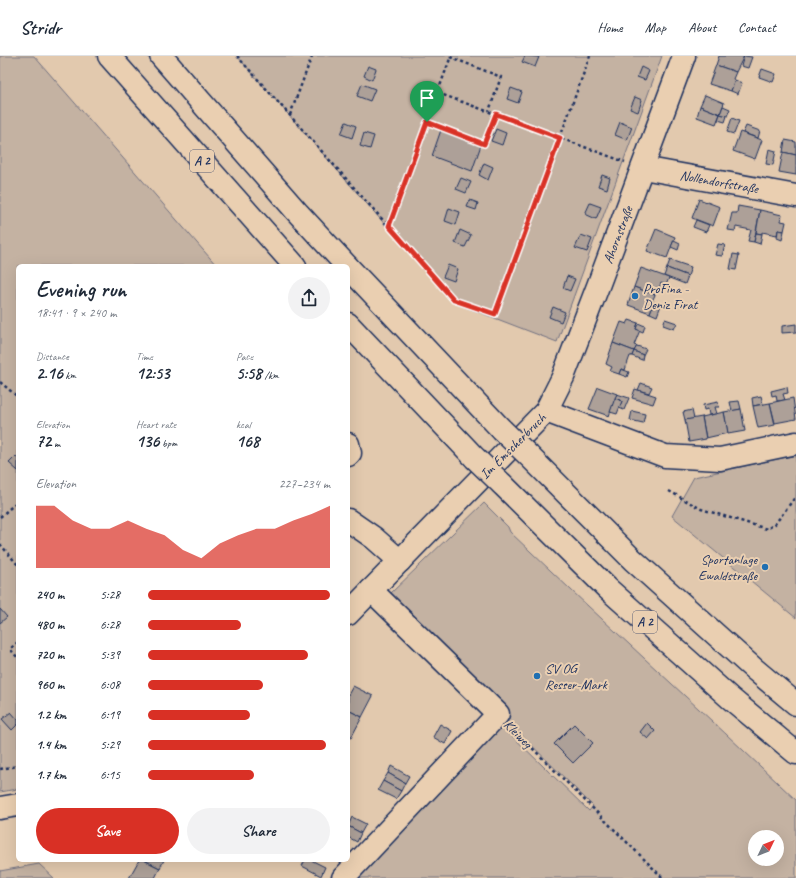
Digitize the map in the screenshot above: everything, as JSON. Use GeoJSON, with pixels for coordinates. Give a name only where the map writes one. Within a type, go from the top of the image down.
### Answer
{"type":"FeatureCollection","features":[{"type":"Feature","properties":{"kind":"main road","name":"A 2"},"geometry":{"type":"LineString","coordinates":[[109,56],[293,264]]}},
{"type":"Feature","properties":{"kind":"main road"},"geometry":{"type":"LineString","coordinates":[[161,56],[297,212],[346,264]]}},
{"type":"Feature","properties":{"kind":"main road","name":"Ahornstraße"},"geometry":{"type":"LineString","coordinates":[[546,411],[563,377],[684,56]]}},
{"type":"Feature","properties":{"kind":"main road","name":"Nollendorfstraße"},"geometry":{"type":"LineString","coordinates":[[643,168],[796,196]]}},
{"type":"Feature","properties":{"kind":"main road"},"geometry":{"type":"LineString","coordinates":[[350,268],[502,430],[633,560],[753,668],[796,704]]}},
{"type":"Feature","properties":{"kind":"main road","name":"A 2"},"geometry":{"type":"LineString","coordinates":[[350,326],[475,458],[607,588],[730,698],[796,753]]}},
{"type":"Feature","properties":{"kind":"main road","name":"Im Emscherbruch"},"geometry":{"type":"LineString","coordinates":[[350,612],[546,411],[665,456],[720,459],[796,443]]}},
{"type":"Feature","properties":{"kind":"main road"},"geometry":{"type":"LineString","coordinates":[[350,521],[374,538],[400,561]]}},
{"type":"Feature","properties":{"kind":"main road","name":"Kleiweg"},"geometry":{"type":"LineString","coordinates":[[371,590],[498,714]]}},
{"type":"Feature","properties":{"kind":"main road"},"geometry":{"type":"LineString","coordinates":[[343,878],[498,714]]}},
{"type":"Feature","properties":{"kind":"main road"},"geometry":{"type":"LineString","coordinates":[[0,808],[16,805]]}},
{"type":"Feature","properties":{"kind":"path"},"geometry":{"type":"LineString","coordinates":[[237,56],[454,300],[495,314],[590,56]]}},
{"type":"Feature","properties":{"kind":"path"},"geometry":{"type":"LineString","coordinates":[[290,116],[312,56]]}},
{"type":"Feature","properties":{"kind":"path"},"geometry":{"type":"LineString","coordinates":[[389,226],[451,57],[501,77],[489,111]]}},
{"type":"Feature","properties":{"kind":"path"},"geometry":{"type":"LineString","coordinates":[[438,92],[643,168]]}},
{"type":"Feature","properties":{"kind":"path"},"geometry":{"type":"LineString","coordinates":[[427,122],[484,144],[496,114]]}},
{"type":"Feature","properties":{"kind":"path"},"geometry":{"type":"LineString","coordinates":[[0,382],[16,395]]}},
{"type":"Feature","properties":{"kind":"path"},"geometry":{"type":"LineString","coordinates":[[669,490],[701,509],[767,529],[775,524],[796,496]]}},
{"type":"Feature","properties":{"kind":"path"},"geometry":{"type":"LineString","coordinates":[[0,517],[16,503]]}},
{"type":"Feature","properties":{"kind":"path"},"geometry":{"type":"LineString","coordinates":[[0,544],[16,563]]}},
{"type":"Feature","properties":{"kind":"path"},"geometry":{"type":"LineString","coordinates":[[16,644],[10,648],[16,656]]}},
{"type":"Feature","properties":{"kind":"path","name":"Kleiweg"},"geometry":{"type":"LineString","coordinates":[[498,714],[663,878]]}},
{"type":"Feature","properties":{"kind":"path"},"geometry":{"type":"LineString","coordinates":[[0,769],[16,766]]}},
{"type":"Feature","properties":{"kind":"shaded area"},"geometry":{"type":"Polygon","coordinates":[[[0,56],[34,56],[215,264],[16,264],[16,789],[0,792],[0,56]]]}},
{"type":"Feature","properties":{"kind":"shaded area"},"geometry":{"type":"Polygon","coordinates":[[[237,56],[662,56],[557,342],[453,302],[237,56]]]}},
{"type":"Feature","properties":{"kind":"shaded area","name":"Sportanlage Ewaldstraße"},"geometry":{"type":"Polygon","coordinates":[[[796,455],[796,618],[672,516],[694,477],[796,455]]]}},
{"type":"Feature","properties":{"kind":"shaded area"},"geometry":{"type":"Polygon","coordinates":[[[484,503],[508,527],[510,532],[545,566],[796,800],[796,878],[346,878],[501,725],[589,811],[593,806],[499,713],[390,594],[484,503]]]}},
{"type":"Feature","properties":{"kind":"shaded area"},"geometry":{"type":"Polygon","coordinates":[[[39,864],[54,878],[0,878],[0,871],[39,864]]]}},
{"type":"Feature","properties":{"kind":"building"},"geometry":{"type":"Polygon","coordinates":[[[525,56],[539,57],[535,67],[522,62],[525,56]]]}},
{"type":"Feature","properties":{"kind":"building"},"geometry":{"type":"Polygon","coordinates":[[[719,56],[744,56],[736,72],[716,65],[719,56]]]}},
{"type":"Feature","properties":{"kind":"building"},"geometry":{"type":"Polygon","coordinates":[[[744,56],[752,57],[748,68],[741,66],[744,56]]]}},
{"type":"Feature","properties":{"kind":"building"},"geometry":{"type":"Polygon","coordinates":[[[716,65],[736,72],[731,91],[709,84],[716,65]]]}},
{"type":"Feature","properties":{"kind":"building"},"geometry":{"type":"Polygon","coordinates":[[[368,66],[376,69],[372,80],[364,76],[368,66]]]}},
{"type":"Feature","properties":{"kind":"building"},"geometry":{"type":"Polygon","coordinates":[[[641,67],[649,71],[645,80],[637,77],[641,67]]]}},
{"type":"Feature","properties":{"kind":"building"},"geometry":{"type":"Polygon","coordinates":[[[762,69],[776,74],[773,82],[759,77],[762,69]]]}},
{"type":"Feature","properties":{"kind":"building"},"geometry":{"type":"Polygon","coordinates":[[[735,80],[742,83],[738,94],[731,91],[735,80]]]}},
{"type":"Feature","properties":{"kind":"building"},"geometry":{"type":"Polygon","coordinates":[[[362,84],[375,89],[370,101],[357,96],[362,84]]]}},
{"type":"Feature","properties":{"kind":"building"},"geometry":{"type":"Polygon","coordinates":[[[511,88],[522,92],[518,103],[507,99],[511,88]]]}},
{"type":"Feature","properties":{"kind":"building"},"geometry":{"type":"Polygon","coordinates":[[[705,95],[724,103],[720,114],[700,106],[705,95]]]}},
{"type":"Feature","properties":{"kind":"building"},"geometry":{"type":"Polygon","coordinates":[[[635,97],[642,100],[638,112],[630,109],[635,97]]]}},
{"type":"Feature","properties":{"kind":"building"},"geometry":{"type":"Polygon","coordinates":[[[700,106],[720,114],[716,124],[697,117],[700,106]]]}},
{"type":"Feature","properties":{"kind":"building"},"geometry":{"type":"Polygon","coordinates":[[[723,106],[730,109],[727,116],[720,114],[723,106]]]}},
{"type":"Feature","properties":{"kind":"building"},"geometry":{"type":"Polygon","coordinates":[[[720,114],[727,116],[725,122],[718,120],[720,114]]]}},
{"type":"Feature","properties":{"kind":"building"},"geometry":{"type":"Polygon","coordinates":[[[732,118],[739,121],[734,134],[727,132],[732,118]]]}},
{"type":"Feature","properties":{"kind":"building"},"geometry":{"type":"Polygon","coordinates":[[[346,122],[356,126],[352,138],[341,134],[346,122]]]}},
{"type":"Feature","properties":{"kind":"building"},"geometry":{"type":"Polygon","coordinates":[[[620,122],[632,127],[627,140],[615,135],[620,122]]]}},
{"type":"Feature","properties":{"kind":"building"},"geometry":{"type":"Polygon","coordinates":[[[746,126],[760,131],[758,138],[743,133],[746,126]]]}},
{"type":"Feature","properties":{"kind":"building"},"geometry":{"type":"Polygon","coordinates":[[[496,129],[506,133],[502,145],[491,141],[496,129]]]}},
{"type":"Feature","properties":{"kind":"building"},"geometry":{"type":"Polygon","coordinates":[[[441,130],[481,145],[472,171],[432,156],[441,130]]]}},
{"type":"Feature","properties":{"kind":"building"},"geometry":{"type":"Polygon","coordinates":[[[740,132],[762,140],[755,159],[733,151],[740,132]]]}},
{"type":"Feature","properties":{"kind":"building"},"geometry":{"type":"Polygon","coordinates":[[[364,133],[374,136],[370,149],[360,146],[364,133]]]}},
{"type":"Feature","properties":{"kind":"building"},"geometry":{"type":"Polygon","coordinates":[[[785,140],[796,142],[796,155],[783,152],[785,140]]]}},
{"type":"Feature","properties":{"kind":"building"},"geometry":{"type":"Polygon","coordinates":[[[769,149],[776,151],[773,165],[766,164],[769,149]]]}},
{"type":"Feature","properties":{"kind":"building"},"geometry":{"type":"Polygon","coordinates":[[[783,152],[796,155],[796,175],[779,172],[783,152]]]}},
{"type":"Feature","properties":{"kind":"building"},"geometry":{"type":"Polygon","coordinates":[[[484,163],[493,167],[488,180],[479,175],[484,163]]]}},
{"type":"Feature","properties":{"kind":"building"},"geometry":{"type":"Polygon","coordinates":[[[602,175],[610,178],[607,189],[598,186],[602,175]]]}},
{"type":"Feature","properties":{"kind":"building"},"geometry":{"type":"Polygon","coordinates":[[[461,178],[471,182],[466,193],[456,189],[461,178]]]}},
{"type":"Feature","properties":{"kind":"building"},"geometry":{"type":"Polygon","coordinates":[[[699,199],[720,207],[713,226],[692,218],[699,199]]]}},
{"type":"Feature","properties":{"kind":"building"},"geometry":{"type":"Polygon","coordinates":[[[470,200],[478,203],[476,210],[467,207],[470,200]]]}},
{"type":"Feature","properties":{"kind":"building"},"geometry":{"type":"Polygon","coordinates":[[[590,203],[601,207],[596,219],[585,214],[590,203]]]}},
{"type":"Feature","properties":{"kind":"building"},"geometry":{"type":"Polygon","coordinates":[[[738,206],[760,210],[754,242],[748,241],[751,230],[736,227],[735,231],[728,230],[732,213],[737,213],[738,206]]]}},
{"type":"Feature","properties":{"kind":"building"},"geometry":{"type":"Polygon","coordinates":[[[449,208],[460,212],[456,225],[445,221],[449,208]]]}},
{"type":"Feature","properties":{"kind":"building"},"geometry":{"type":"Polygon","coordinates":[[[760,210],[782,215],[781,221],[786,222],[784,231],[778,230],[777,235],[762,232],[762,234],[756,233],[760,210]]]}},
{"type":"Feature","properties":{"kind":"building"},"geometry":{"type":"Polygon","coordinates":[[[696,220],[709,225],[706,232],[693,227],[696,220]]]}},
{"type":"Feature","properties":{"kind":"building"},"geometry":{"type":"Polygon","coordinates":[[[656,229],[675,237],[667,258],[647,251],[656,229]]]}},
{"type":"Feature","properties":{"kind":"building"},"geometry":{"type":"Polygon","coordinates":[[[460,230],[471,235],[465,247],[455,243],[460,230]]]}},
{"type":"Feature","properties":{"kind":"building"},"geometry":{"type":"Polygon","coordinates":[[[778,230],[784,231],[782,240],[777,238],[778,230]]]}},
{"type":"Feature","properties":{"kind":"building"},"geometry":{"type":"Polygon","coordinates":[[[756,233],[762,234],[760,244],[754,242],[756,233]]]}},
{"type":"Feature","properties":{"kind":"building"},"geometry":{"type":"Polygon","coordinates":[[[581,235],[592,239],[587,252],[575,248],[581,235]]]}},
{"type":"Feature","properties":{"kind":"building"},"geometry":{"type":"Polygon","coordinates":[[[674,240],[680,243],[678,250],[671,247],[674,240]]]}},
{"type":"Feature","properties":{"kind":"building"},"geometry":{"type":"Polygon","coordinates":[[[718,244],[725,245],[722,256],[715,255],[718,244]]]}},
{"type":"Feature","properties":{"kind":"building"},"geometry":{"type":"Polygon","coordinates":[[[733,254],[739,255],[736,270],[730,269],[733,254]]]}},
{"type":"Feature","properties":{"kind":"building"},"geometry":{"type":"Polygon","coordinates":[[[670,260],[691,267],[688,276],[667,268],[670,260]]]}},
{"type":"Feature","properties":{"kind":"building"},"geometry":{"type":"Polygon","coordinates":[[[448,265],[458,269],[454,281],[443,277],[448,265]]]}},
{"type":"Feature","properties":{"kind":"building"},"geometry":{"type":"Polygon","coordinates":[[[641,268],[669,278],[666,285],[661,283],[659,288],[657,287],[655,295],[634,287],[641,268]]]}},
{"type":"Feature","properties":{"kind":"building"},"geometry":{"type":"Polygon","coordinates":[[[667,268],[688,276],[685,284],[664,276],[667,268]]]}},
{"type":"Feature","properties":{"kind":"building"},"geometry":{"type":"Polygon","coordinates":[[[567,276],[575,279],[570,291],[563,288],[567,276]]]}},
{"type":"Feature","properties":{"kind":"building"},"geometry":{"type":"Polygon","coordinates":[[[634,287],[655,295],[652,301],[654,302],[650,313],[628,305],[634,287]]]}},
{"type":"Feature","properties":{"kind":"building"},"geometry":{"type":"Polygon","coordinates":[[[654,302],[661,305],[657,316],[650,313],[654,302]]]}},
{"type":"Feature","properties":{"kind":"building"},"geometry":{"type":"Polygon","coordinates":[[[553,307],[565,312],[561,322],[549,317],[553,307]]]}},
{"type":"Feature","properties":{"kind":"building"},"geometry":{"type":"Polygon","coordinates":[[[665,319],[677,323],[674,329],[663,325],[665,319]]]}},
{"type":"Feature","properties":{"kind":"building"},"geometry":{"type":"Polygon","coordinates":[[[629,320],[638,323],[636,329],[640,330],[634,345],[637,346],[634,351],[613,343],[621,322],[627,324],[629,320]]]}},
{"type":"Feature","properties":{"kind":"building"},"geometry":{"type":"Polygon","coordinates":[[[638,323],[645,326],[643,332],[636,329],[638,323]]]}},
{"type":"Feature","properties":{"kind":"building"},"geometry":{"type":"Polygon","coordinates":[[[796,324],[796,332],[782,333],[782,326],[796,324]]]}},
{"type":"Feature","properties":{"kind":"building"},"geometry":{"type":"Polygon","coordinates":[[[613,343],[634,351],[632,356],[630,356],[625,370],[621,369],[619,374],[610,371],[612,367],[606,364],[613,343]]]}},
{"type":"Feature","properties":{"kind":"building"},"geometry":{"type":"Polygon","coordinates":[[[637,346],[646,349],[643,355],[634,351],[637,346]]]}},
{"type":"Feature","properties":{"kind":"building"},"geometry":{"type":"Polygon","coordinates":[[[634,351],[643,355],[642,360],[632,356],[634,351]]]}},
{"type":"Feature","properties":{"kind":"building"},"geometry":{"type":"Polygon","coordinates":[[[621,369],[629,372],[627,377],[619,374],[621,369]]]}},
{"type":"Feature","properties":{"kind":"building"},"geometry":{"type":"Polygon","coordinates":[[[641,383],[652,387],[649,393],[638,390],[641,383]]]}},
{"type":"Feature","properties":{"kind":"building"},"geometry":{"type":"Polygon","coordinates":[[[598,387],[617,394],[609,416],[589,409],[598,387]]]}},
{"type":"Feature","properties":{"kind":"building"},"geometry":{"type":"Polygon","coordinates":[[[787,387],[788,393],[783,394],[785,400],[777,401],[776,395],[772,396],[771,391],[787,387]]]}},
{"type":"Feature","properties":{"kind":"building"},"geometry":{"type":"Polygon","coordinates":[[[635,389],[656,396],[653,404],[632,398],[635,389]]]}},
{"type":"Feature","properties":{"kind":"building"},"geometry":{"type":"Polygon","coordinates":[[[617,394],[629,398],[624,410],[619,408],[622,401],[615,398],[617,394]]]}},
{"type":"Feature","properties":{"kind":"building"},"geometry":{"type":"Polygon","coordinates":[[[761,396],[763,404],[753,406],[752,398],[761,396]]]}},
{"type":"Feature","properties":{"kind":"building"},"geometry":{"type":"Polygon","coordinates":[[[615,398],[622,401],[617,414],[610,412],[615,398]]]}},
{"type":"Feature","properties":{"kind":"building"},"geometry":{"type":"Polygon","coordinates":[[[793,398],[796,419],[775,423],[770,403],[793,398]]]}},
{"type":"Feature","properties":{"kind":"building"},"geometry":{"type":"Polygon","coordinates":[[[739,401],[741,409],[732,411],[730,402],[739,401]]]}},
{"type":"Feature","properties":{"kind":"building"},"geometry":{"type":"Polygon","coordinates":[[[718,402],[719,407],[715,407],[717,414],[709,415],[708,409],[704,410],[703,405],[718,402]]]}},
{"type":"Feature","properties":{"kind":"building"},"geometry":{"type":"Polygon","coordinates":[[[770,403],[775,425],[758,428],[753,406],[770,403]]]}},
{"type":"Feature","properties":{"kind":"building"},"geometry":{"type":"Polygon","coordinates":[[[741,409],[745,431],[728,434],[724,412],[741,409]]]}},
{"type":"Feature","properties":{"kind":"building"},"geometry":{"type":"Polygon","coordinates":[[[692,410],[694,419],[685,420],[683,412],[692,410]]]}},
{"type":"Feature","properties":{"kind":"building"},"geometry":{"type":"Polygon","coordinates":[[[632,411],[645,414],[643,423],[630,420],[632,411]]]}},
{"type":"Feature","properties":{"kind":"building"},"geometry":{"type":"Polygon","coordinates":[[[724,412],[728,433],[706,438],[702,417],[724,412]]]}},
{"type":"Feature","properties":{"kind":"building"},"geometry":{"type":"Polygon","coordinates":[[[702,417],[706,439],[689,442],[685,420],[702,417]]]}},
{"type":"Feature","properties":{"kind":"building"},"geometry":{"type":"Polygon","coordinates":[[[16,456],[16,469],[9,463],[16,456]]]}},
{"type":"Feature","properties":{"kind":"building"},"geometry":{"type":"Polygon","coordinates":[[[0,609],[7,617],[0,623],[0,609]]]}},
{"type":"Feature","properties":{"kind":"building"},"geometry":{"type":"Polygon","coordinates":[[[353,686],[373,696],[362,717],[350,711],[350,691],[353,686]]]}},
{"type":"Feature","properties":{"kind":"building"},"geometry":{"type":"Polygon","coordinates":[[[350,711],[362,717],[350,738],[350,711]]]}},
{"type":"Feature","properties":{"kind":"building"},"geometry":{"type":"Polygon","coordinates":[[[11,712],[16,718],[16,726],[12,730],[2,719],[11,712]]]}},
{"type":"Feature","properties":{"kind":"building"},"geometry":{"type":"Polygon","coordinates":[[[647,723],[655,731],[648,739],[640,732],[647,723]]]}},
{"type":"Feature","properties":{"kind":"building"},"geometry":{"type":"Polygon","coordinates":[[[440,724],[452,731],[445,744],[433,737],[440,724]]]}},
{"type":"Feature","properties":{"kind":"building","name":"SV OG Resser-Mark"},"geometry":{"type":"Polygon","coordinates":[[[574,724],[593,743],[573,763],[554,744],[574,724]]]}},
{"type":"Feature","properties":{"kind":"building"},"geometry":{"type":"Polygon","coordinates":[[[391,766],[409,776],[405,783],[388,773],[391,766]]]}},
{"type":"Feature","properties":{"kind":"building"},"geometry":{"type":"Polygon","coordinates":[[[388,773],[405,783],[401,791],[383,781],[388,773]]]}},
{"type":"Feature","properties":{"kind":"building"},"geometry":{"type":"Polygon","coordinates":[[[383,781],[401,791],[396,799],[378,790],[383,781]]]}},
{"type":"Feature","properties":{"kind":"building"},"geometry":{"type":"Polygon","coordinates":[[[352,817],[366,824],[361,833],[350,827],[352,817]]]}},
{"type":"Feature","properties":{"kind":"building"},"geometry":{"type":"Polygon","coordinates":[[[350,827],[361,833],[357,842],[350,838],[350,827]]]}},
{"type":"Feature","properties":{"kind":"building"},"geometry":{"type":"Polygon","coordinates":[[[138,862],[148,862],[160,868],[155,878],[129,878],[138,862]]]}},
{"type":"Feature","properties":{"kind":"building"},"geometry":{"type":"Polygon","coordinates":[[[148,862],[163,862],[160,868],[148,862]]]}},
{"type":"Feature","properties":{"kind":"building"},"geometry":{"type":"Polygon","coordinates":[[[304,862],[315,862],[325,867],[321,876],[302,866],[304,862]]]}},
{"type":"Feature","properties":{"kind":"place","name":"ProFina - Deniz Firat"},"geometry":{"type":"Point","coordinates":[635,296]}},
{"type":"Feature","properties":{"kind":"place","name":"Sportanlage Ewaldstraße"},"geometry":{"type":"Point","coordinates":[765,567]}},
{"type":"Feature","properties":{"kind":"place","name":"SV OG Resser-Mark"},"geometry":{"type":"Point","coordinates":[537,676]}},
{"type":"Feature","properties":{"kind":"route"},"geometry":{"type":"LineString","coordinates":[[496,114],[560,138],[495,314],[454,300],[389,226],[427,122],[484,144],[496,114]]}}]}
